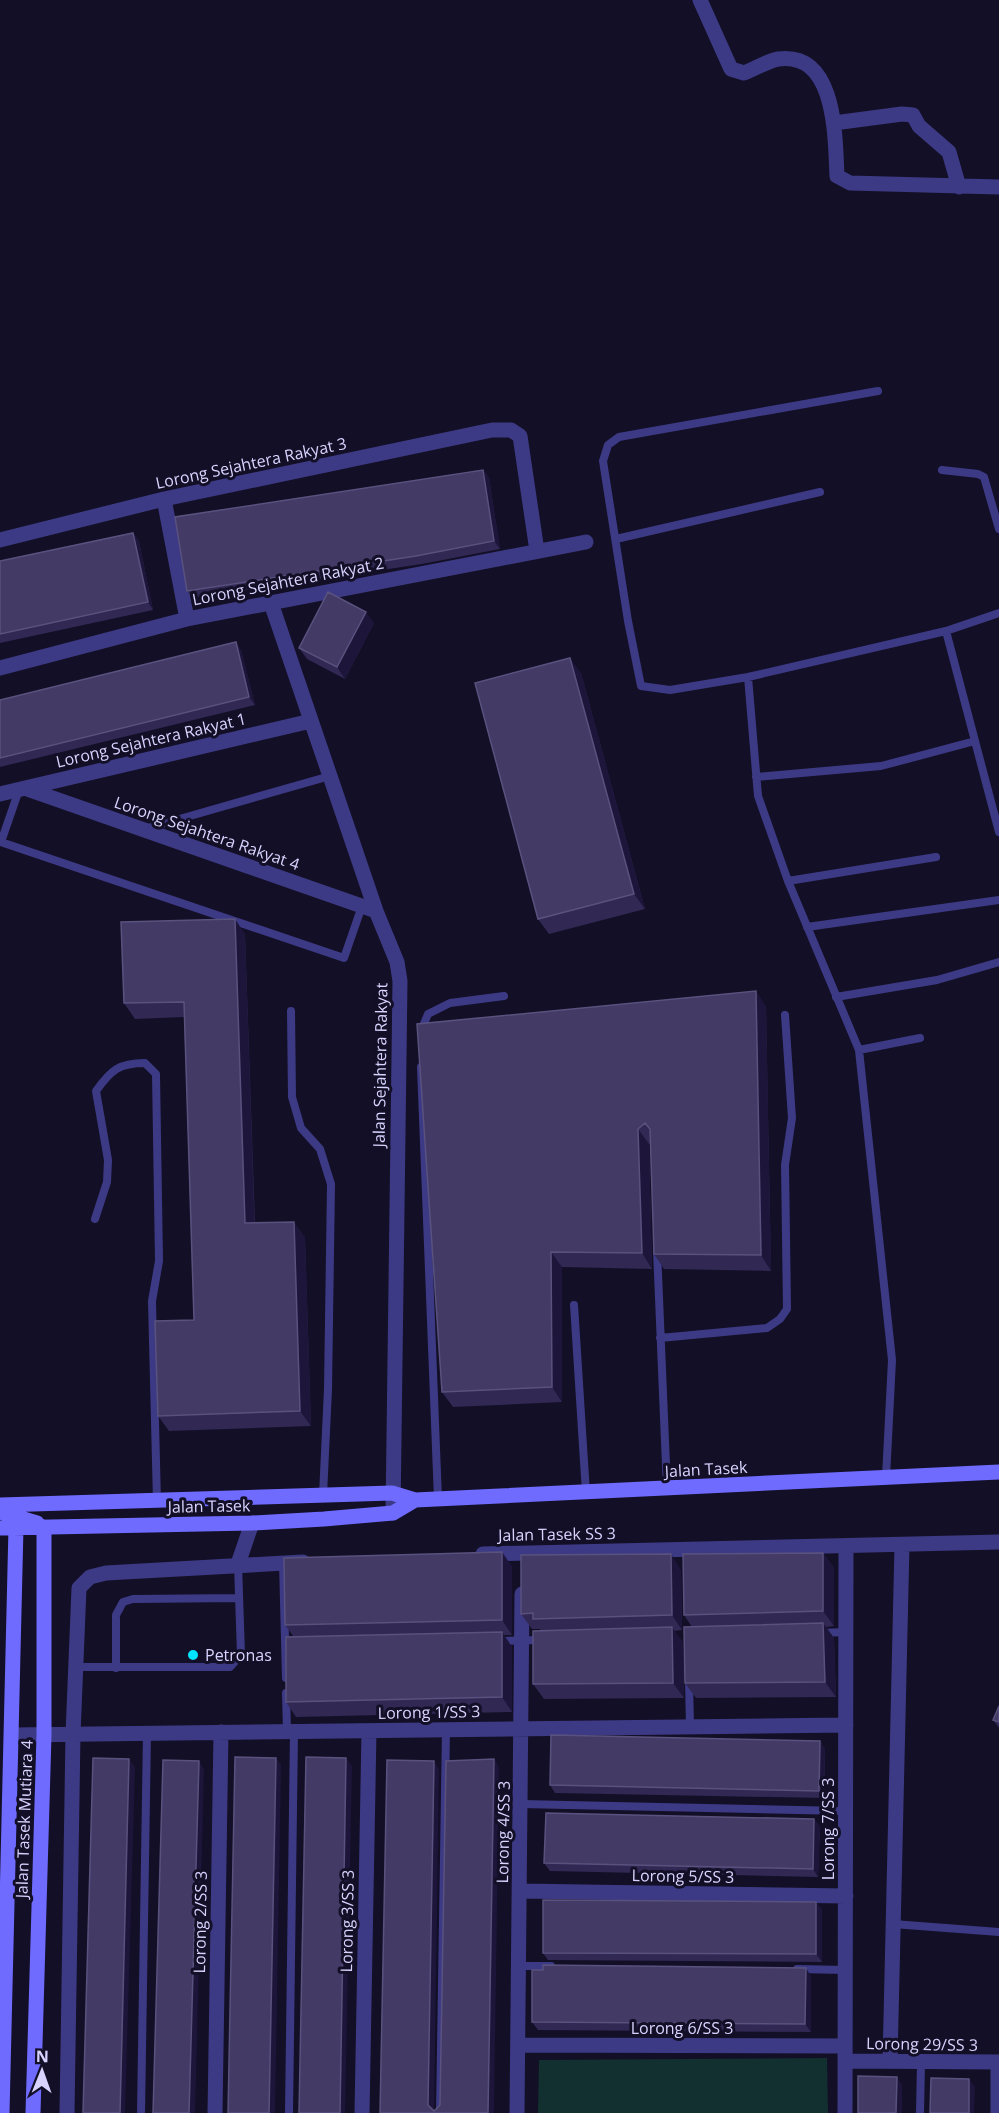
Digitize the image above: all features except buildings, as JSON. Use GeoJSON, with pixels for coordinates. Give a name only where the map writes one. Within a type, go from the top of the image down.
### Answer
{"type":"FeatureCollection","features":[{"type":"Feature","properties":{"kind":"main road","name":"Jalan Tasek"},"geometry":{"type":"LineString","coordinates":[[0,1505],[157,1502],[392,1493],[415,1500],[999,1472]]}},
{"type":"Feature","properties":{"kind":"main road","name":"Jalan Tasek"},"geometry":{"type":"LineString","coordinates":[[0,1512],[14,1525],[44,1527],[252,1523],[393,1514],[415,1500]]}},
{"type":"Feature","properties":{"kind":"main road"},"geometry":{"type":"LineString","coordinates":[[14,1525],[56,1503]]}},
{"type":"Feature","properties":{"kind":"main road","name":"Jalan Tasek Mutiara 4"},"geometry":{"type":"LineString","coordinates":[[2,2113],[4,1865],[12,1735],[14,1525]]}},
{"type":"Feature","properties":{"kind":"main road","name":"Jalan Tasek Mutiara 4"},"geometry":{"type":"LineString","coordinates":[[33,2113],[44,1735],[44,1527]]}},
{"type":"Feature","properties":{"kind":"street"},"geometry":{"type":"LineString","coordinates":[[700,0],[731,69],[744,73],[777,59],[791,60],[808,65],[823,81],[834,123],[837,176],[841,179],[850,183],[999,187]]}},
{"type":"Feature","properties":{"kind":"street"},"geometry":{"type":"LineString","coordinates":[[834,123],[902,114],[913,116],[920,126],[949,152],[959,187]]}},
{"type":"Feature","properties":{"kind":"street","name":"Lorong Sejahtera Rakyat 3"},"geometry":{"type":"LineString","coordinates":[[0,540],[165,499],[492,430],[511,430],[520,435],[537,551]]}},
{"type":"Feature","properties":{"kind":"street"},"geometry":{"type":"LineString","coordinates":[[165,499],[188,619]]}},
{"type":"Feature","properties":{"kind":"street","name":"Lorong Sejahtera Rakyat 2"},"geometry":{"type":"LineString","coordinates":[[0,668],[188,619],[586,542]]}},
{"type":"Feature","properties":{"kind":"street","name":"Jalan Sejahtera Rakyat"},"geometry":{"type":"LineString","coordinates":[[272,603],[330,776],[369,908],[397,962],[400,981],[393,1514]]}},
{"type":"Feature","properties":{"kind":"street","name":"Lorong Sejahtera Rakyat 1"},"geometry":{"type":"LineString","coordinates":[[0,794],[310,721]]}},
{"type":"Feature","properties":{"kind":"street","name":"Lorong Sejahtera Rakyat 4"},"geometry":{"type":"LineString","coordinates":[[23,790],[143,829],[369,908]]}},
{"type":"Feature","properties":{"kind":"street"},"geometry":{"type":"LineString","coordinates":[[238,1564],[252,1523]]}},
{"type":"Feature","properties":{"kind":"street","name":"Jalan Tasek SS 3"},"geometry":{"type":"LineString","coordinates":[[462,1555],[522,1552],[687,1555],[846,1546],[999,1542]]}},
{"type":"Feature","properties":{"kind":"street"},"geometry":{"type":"LineString","coordinates":[[890,2061],[902,1545]]}},
{"type":"Feature","properties":{"kind":"street","name":"Lorong 7/SS 3"},"geometry":{"type":"LineString","coordinates":[[845,2113],[846,1546]]}},
{"type":"Feature","properties":{"kind":"street","name":"Lorong 4/SS 3"},"geometry":{"type":"LineString","coordinates":[[517,2113],[522,1552]]}},
{"type":"Feature","properties":{"kind":"street"},"geometry":{"type":"LineString","coordinates":[[67,2113],[76,1595],[82,1582],[90,1577],[106,1573],[319,1561]]}},
{"type":"Feature","properties":{"kind":"street","name":"Lorong 1/SS 3"},"geometry":{"type":"LineString","coordinates":[[12,1735],[846,1725]]}},
{"type":"Feature","properties":{"kind":"street","name":"Lorong 3/SS 3"},"geometry":{"type":"LineString","coordinates":[[362,2113],[369,1731]]}},
{"type":"Feature","properties":{"kind":"street","name":"Lorong 2/SS 3"},"geometry":{"type":"LineString","coordinates":[[215,2113],[221,1732]]}},
{"type":"Feature","properties":{"kind":"street","name":"Lorong 5/SS 3"},"geometry":{"type":"LineString","coordinates":[[520,1891],[846,1896]]}},
{"type":"Feature","properties":{"kind":"street","name":"Lorong 6/SS 3"},"geometry":{"type":"LineString","coordinates":[[518,2045],[845,2054]]}},
{"type":"Feature","properties":{"kind":"street","name":"Lorong 29/SS 3"},"geometry":{"type":"LineString","coordinates":[[845,2054],[890,2061],[999,2062]]}},
{"type":"Feature","properties":{"kind":"street"},"geometry":{"type":"LineString","coordinates":[[998,2113],[999,2062]]}},
{"type":"Feature","properties":{"kind":"lane"},"geometry":{"type":"LineString","coordinates":[[878,391],[619,437],[608,445],[603,461],[628,621],[641,686],[670,690],[747,676],[946,631],[999,613]]}},
{"type":"Feature","properties":{"kind":"lane"},"geometry":{"type":"LineString","coordinates":[[942,470],[984,477],[999,529]]}},
{"type":"Feature","properties":{"kind":"lane"},"geometry":{"type":"LineString","coordinates":[[616,539],[820,492]]}},
{"type":"Feature","properties":{"kind":"lane"},"geometry":{"type":"LineString","coordinates":[[946,631],[999,832]]}},
{"type":"Feature","properties":{"kind":"lane"},"geometry":{"type":"LineString","coordinates":[[747,676],[758,796],[788,881],[859,1050],[892,1360],[886,1477]]}},
{"type":"Feature","properties":{"kind":"lane"},"geometry":{"type":"LineString","coordinates":[[756,777],[881,766],[975,741]]}},
{"type":"Feature","properties":{"kind":"lane"},"geometry":{"type":"LineString","coordinates":[[143,829],[330,776]]}},
{"type":"Feature","properties":{"kind":"lane"},"geometry":{"type":"LineString","coordinates":[[23,790],[1,842],[344,958],[369,908]]}},
{"type":"Feature","properties":{"kind":"lane"},"geometry":{"type":"LineString","coordinates":[[788,881],[936,857]]}},
{"type":"Feature","properties":{"kind":"lane"},"geometry":{"type":"LineString","coordinates":[[807,927],[999,900]]}},
{"type":"Feature","properties":{"kind":"lane"},"geometry":{"type":"LineString","coordinates":[[836,997],[938,980],[999,962]]}},
{"type":"Feature","properties":{"kind":"lane"},"geometry":{"type":"LineString","coordinates":[[421,1036],[428,1014],[450,1003],[504,996]]}},
{"type":"Feature","properties":{"kind":"lane"},"geometry":{"type":"LineString","coordinates":[[291,1011],[292,1097],[301,1128],[320,1149],[331,1184],[329,1378],[323,1495]]}},
{"type":"Feature","properties":{"kind":"lane"},"geometry":{"type":"LineString","coordinates":[[660,1338],[767,1328],[780,1319],[787,1309],[785,1165],[792,1118],[785,1015]]}},
{"type":"Feature","properties":{"kind":"lane"},"geometry":{"type":"LineString","coordinates":[[859,1050],[920,1038]]}},
{"type":"Feature","properties":{"kind":"lane"},"geometry":{"type":"LineString","coordinates":[[420,1053],[438,1499]]}},
{"type":"Feature","properties":{"kind":"lane"},"geometry":{"type":"LineString","coordinates":[[95,1219],[107,1182],[108,1160],[96,1091],[107,1076],[126,1063],[145,1063],[156,1074],[159,1261],[152,1301],[157,1502]]}},
{"type":"Feature","properties":{"kind":"lane"},"geometry":{"type":"LineString","coordinates":[[657,1246],[668,1489]]}},
{"type":"Feature","properties":{"kind":"lane"},"geometry":{"type":"LineString","coordinates":[[574,1305],[586,1493]]}},
{"type":"Feature","properties":{"kind":"lane"},"geometry":{"type":"LineString","coordinates":[[283,1563],[285,1647],[291,1731],[289,2113]]}},
{"type":"Feature","properties":{"kind":"lane"},"geometry":{"type":"LineString","coordinates":[[74,1667],[230,1666],[241,1655],[238,1564]]}},
{"type":"Feature","properties":{"kind":"lane"},"geometry":{"type":"LineString","coordinates":[[116,1668],[116,1615],[123,1602],[134,1599],[239,1598]]}},
{"type":"Feature","properties":{"kind":"lane"},"geometry":{"type":"LineString","coordinates":[[813,1633],[847,1632]]}},
{"type":"Feature","properties":{"kind":"lane"},"geometry":{"type":"LineString","coordinates":[[487,1641],[546,1640]]}},
{"type":"Feature","properties":{"kind":"lane"},"geometry":{"type":"LineString","coordinates":[[285,1647],[297,1646]]}},
{"type":"Feature","properties":{"kind":"lane"},"geometry":{"type":"LineString","coordinates":[[689,1670],[690,1727]]}},
{"type":"Feature","properties":{"kind":"lane"},"geometry":{"type":"LineString","coordinates":[[440,2113],[446,1730]]}},
{"type":"Feature","properties":{"kind":"lane"},"geometry":{"type":"LineString","coordinates":[[141,2113],[147,1733]]}},
{"type":"Feature","properties":{"kind":"lane"},"geometry":{"type":"LineString","coordinates":[[521,1804],[846,1811]]}},
{"type":"Feature","properties":{"kind":"lane"},"geometry":{"type":"LineString","coordinates":[[893,1924],[999,1932]]}},
{"type":"Feature","properties":{"kind":"lane"},"geometry":{"type":"LineString","coordinates":[[519,1966],[566,1966]]}},
{"type":"Feature","properties":{"kind":"lane"},"geometry":{"type":"LineString","coordinates":[[787,1969],[845,1970]]}},
{"type":"Feature","properties":{"kind":"lane"},"geometry":{"type":"LineString","coordinates":[[920,2113],[921,2062]]}},
{"type":"Feature","properties":{"kind":"green space"},"geometry":{"type":"Polygon","coordinates":[[[827,2058],[828,2113],[538,2113],[539,2060],[827,2058]]]}},
{"type":"Feature","properties":{"kind":"place","name":"Petronas"},"geometry":{"type":"Point","coordinates":[193,1655]}}]}
